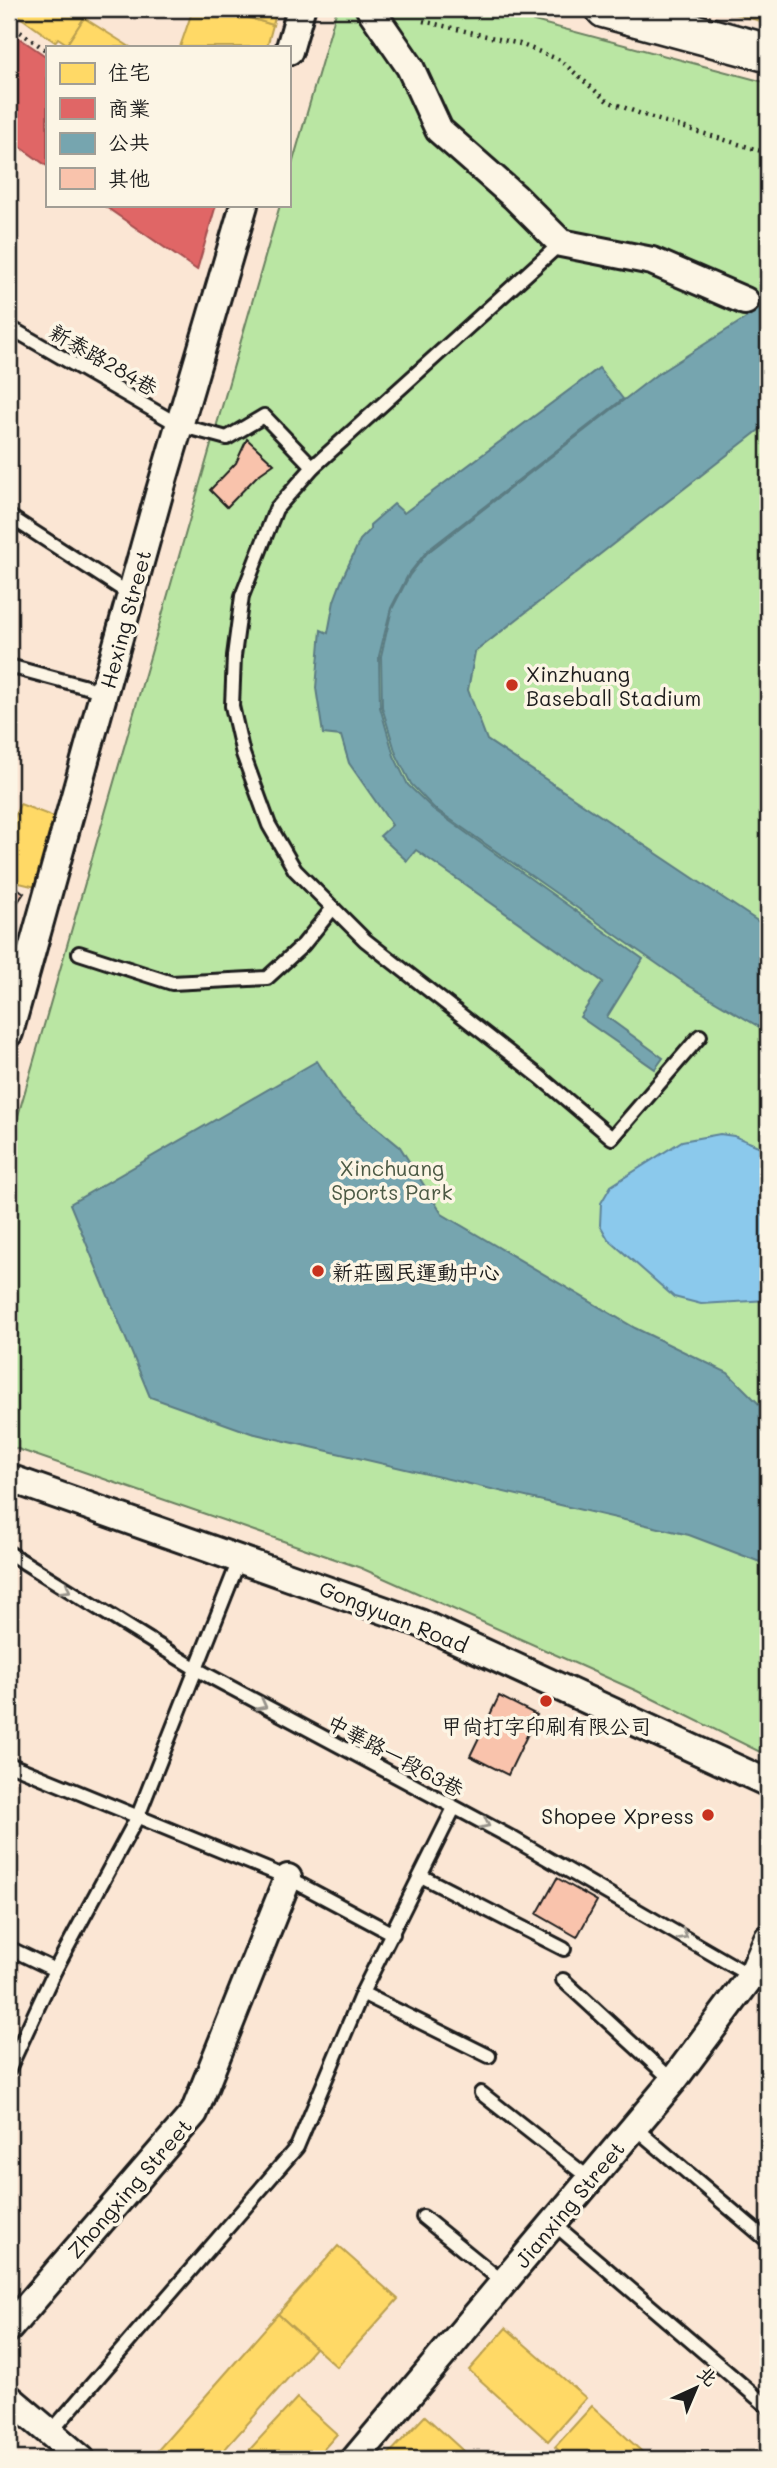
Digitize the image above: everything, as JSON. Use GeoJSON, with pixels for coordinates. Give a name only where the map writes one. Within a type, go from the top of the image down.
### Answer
{"type":"FeatureCollection","features":[{"type":"Feature","properties":{"kind":"street"},"geometry":{"type":"LineString","coordinates":[[290,48],[301,9]]}},
{"type":"Feature","properties":{"kind":"street"},"geometry":{"type":"LineString","coordinates":[[370,9],[410,67],[439,130],[515,197],[561,243],[652,261],[745,301]]}},
{"type":"Feature","properties":{"kind":"street"},"geometry":{"type":"LineString","coordinates":[[605,9],[768,53]]}},
{"type":"Feature","properties":{"kind":"street","name":"Hexing Street"},"geometry":{"type":"LineString","coordinates":[[9,1033],[179,425],[244,206]]}},
{"type":"Feature","properties":{"kind":"street","name":"Gongyuan Road"},"geometry":{"type":"LineString","coordinates":[[9,1478],[420,1623],[768,1783]]}},
{"type":"Feature","properties":{"kind":"street","name":"Zhongxing Street"},"geometry":{"type":"LineString","coordinates":[[9,2328],[194,2113],[288,1878]]}},
{"type":"Feature","properties":{"kind":"street","name":"Jianxing Street"},"geometry":{"type":"LineString","coordinates":[[355,2459],[760,1980],[768,1938]]}},
{"type":"Feature","properties":{"kind":"street"},"geometry":{"type":"LineString","coordinates":[[9,2398],[81,2459]]}},
{"type":"Feature","properties":{"kind":"lane"},"geometry":{"type":"LineString","coordinates":[[561,243],[313,467],[276,509],[242,596],[234,656],[232,706],[243,754],[270,825],[295,870],[365,940],[540,1077],[612,1138],[700,1036]]}},
{"type":"Feature","properties":{"kind":"lane","name":"新泰路284巷"},"geometry":{"type":"LineString","coordinates":[[9,327],[179,425],[227,438],[264,416],[313,467]]}},
{"type":"Feature","properties":{"kind":"lane"},"geometry":{"type":"LineString","coordinates":[[9,516],[131,595]]}},
{"type":"Feature","properties":{"kind":"lane"},"geometry":{"type":"LineString","coordinates":[[9,666],[105,692]]}},
{"type":"Feature","properties":{"kind":"lane"},"geometry":{"type":"LineString","coordinates":[[79,953],[172,983],[267,978],[303,945],[333,908]]}},
{"type":"Feature","properties":{"kind":"lane","name":"中華路一段63巷"},"geometry":{"type":"LineString","coordinates":[[9,1553],[198,1670],[454,1808],[760,1980]]}},
{"type":"Feature","properties":{"kind":"lane"},"geometry":{"type":"LineString","coordinates":[[9,2069],[55,1970],[138,1816],[198,1670],[240,1558]]}},
{"type":"Feature","properties":{"kind":"lane"},"geometry":{"type":"LineString","coordinates":[[9,1764],[288,1878],[393,1934]]}},
{"type":"Feature","properties":{"kind":"lane"},"geometry":{"type":"LineString","coordinates":[[50,2433],[297,2147],[362,1993],[454,1808]]}},
{"type":"Feature","properties":{"kind":"lane"},"geometry":{"type":"LineString","coordinates":[[421,1876],[564,1949]]}},
{"type":"Feature","properties":{"kind":"lane"},"geometry":{"type":"LineString","coordinates":[[9,1948],[55,1970]]}},
{"type":"Feature","properties":{"kind":"lane"},"geometry":{"type":"LineString","coordinates":[[563,1980],[673,2081]]}},
{"type":"Feature","properties":{"kind":"lane"},"geometry":{"type":"LineString","coordinates":[[362,1993],[489,2056]]}},
{"type":"Feature","properties":{"kind":"lane"},"geometry":{"type":"LineString","coordinates":[[481,2092],[590,2179]]}},
{"type":"Feature","properties":{"kind":"lane"},"geometry":{"type":"LineString","coordinates":[[634,2127],[768,2241]]}},
{"type":"Feature","properties":{"kind":"lane"},"geometry":{"type":"LineString","coordinates":[[423,2217],[503,2282]]}},
{"type":"Feature","properties":{"kind":"lane"},"geometry":{"type":"LineString","coordinates":[[553,2223],[768,2407]]}},
{"type":"Feature","properties":{"kind":"path"},"geometry":{"type":"LineString","coordinates":[[423,21],[520,44],[560,60],[607,101],[649,117],[768,153]]}},
{"type":"Feature","properties":{"kind":"path"},"geometry":{"type":"LineString","coordinates":[[9,24],[46,50]]}},
{"type":"Feature","properties":{"kind":"green space","name":"Xinchuang Sports Park"},"geometry":{"type":"Polygon","coordinates":[[[337,9],[489,9],[768,83],[768,1756],[637,1691],[361,1568],[9,1446],[9,1147],[280,206],[290,206],[290,172],[337,9]]]}},
{"type":"Feature","properties":{"kind":"water"},"geometry":{"type":"Polygon","coordinates":[[[720,1134],[734,1136],[768,1150],[768,1300],[701,1304],[674,1297],[608,1239],[600,1225],[601,1203],[611,1186],[682,1141],[720,1134]]]}},
{"type":"Feature","properties":{"kind":"building: 住宅"},"geometry":{"type":"Polygon","coordinates":[[[9,9],[87,9],[88,12],[67,44],[58,38],[55,42],[9,9]]]}},
{"type":"Feature","properties":{"kind":"building: 住宅"},"geometry":{"type":"Polygon","coordinates":[[[193,9],[220,9],[273,25],[267,46],[180,46],[193,9]]]}},
{"type":"Feature","properties":{"kind":"building: 住宅"},"geometry":{"type":"Polygon","coordinates":[[[220,9],[277,9],[273,25],[220,9]]]}},
{"type":"Feature","properties":{"kind":"building: 住宅"},"geometry":{"type":"Polygon","coordinates":[[[716,9],[768,9],[768,23],[716,9]]]}},
{"type":"Feature","properties":{"kind":"building: 住宅"},"geometry":{"type":"Polygon","coordinates":[[[84,18],[128,46],[70,46],[67,44],[84,18]]]}},
{"type":"Feature","properties":{"kind":"building: 住宅"},"geometry":{"type":"Polygon","coordinates":[[[20,804],[57,818],[36,887],[15,882],[15,874],[9,872],[9,822],[12,823],[20,804]]]}},
{"type":"Feature","properties":{"kind":"building: 住宅"},"geometry":{"type":"Polygon","coordinates":[[[338,2246],[398,2299],[337,2367],[278,2314],[338,2246]]]}},
{"type":"Feature","properties":{"kind":"building: 住宅"},"geometry":{"type":"Polygon","coordinates":[[[278,2314],[315,2348],[216,2459],[151,2458],[278,2314]]]}},
{"type":"Feature","properties":{"kind":"building: 住宅"},"geometry":{"type":"Polygon","coordinates":[[[506,2328],[586,2398],[548,2441],[469,2370],[506,2328]]]}},
{"type":"Feature","properties":{"kind":"building: 住宅"},"geometry":{"type":"Polygon","coordinates":[[[297,2398],[337,2434],[315,2459],[241,2459],[297,2398]]]}},
{"type":"Feature","properties":{"kind":"building: 住宅"},"geometry":{"type":"Polygon","coordinates":[[[592,2406],[650,2459],[568,2459],[555,2447],[592,2406]]]}},
{"type":"Feature","properties":{"kind":"building: 住宅"},"geometry":{"type":"Polygon","coordinates":[[[425,2416],[472,2459],[385,2458],[425,2416]]]}},
{"type":"Feature","properties":{"kind":"building: 商業"},"geometry":{"type":"Polygon","coordinates":[[[9,31],[46,56],[46,165],[9,139],[9,31]]]}},
{"type":"Feature","properties":{"kind":"building: 商業"},"geometry":{"type":"Polygon","coordinates":[[[104,206],[216,206],[197,270],[104,206]]]}},
{"type":"Feature","properties":{"kind":"building: 公共"},"geometry":{"type":"Polygon","coordinates":[[[768,304],[768,423],[475,652],[468,690],[487,740],[768,928],[768,1032],[686,984],[434,808],[411,784],[396,754],[382,707],[381,656],[392,609],[409,576],[427,553],[656,375],[768,304]]]}},
{"type":"Feature","properties":{"kind":"building: 公共"},"geometry":{"type":"Polygon","coordinates":[[[599,368],[623,399],[427,551],[408,575],[391,608],[379,656],[380,707],[394,756],[408,785],[433,809],[643,959],[607,1017],[663,1058],[655,1069],[580,1017],[603,982],[416,850],[407,861],[380,836],[392,825],[349,763],[341,736],[323,734],[316,688],[321,630],[328,633],[334,601],[343,577],[360,540],[370,530],[370,525],[394,504],[404,513],[599,368]]]}},
{"type":"Feature","properties":{"kind":"building: 公共","name":"新莊國民運動中心"},"geometry":{"type":"Polygon","coordinates":[[[317,1061],[342,1099],[400,1147],[442,1214],[635,1328],[728,1373],[768,1413],[768,1565],[689,1535],[251,1433],[150,1397],[70,1204],[317,1061]]]}},
{"type":"Feature","properties":{"kind":"building: 其他"},"geometry":{"type":"Polygon","coordinates":[[[247,439],[274,464],[257,476],[227,507],[210,490],[236,463],[247,439]]]}},
{"type":"Feature","properties":{"kind":"building: 其他"},"geometry":{"type":"Polygon","coordinates":[[[9,882],[24,893],[9,915],[9,882]]]}},
{"type":"Feature","properties":{"kind":"building: 其他"},"geometry":{"type":"Polygon","coordinates":[[[499,1696],[537,1715],[508,1775],[470,1756],[499,1696]]]}},
{"type":"Feature","properties":{"kind":"building: 其他"},"geometry":{"type":"Polygon","coordinates":[[[557,1878],[597,1901],[577,1937],[537,1914],[557,1878]]]}},
{"type":"Feature","properties":{"kind":"place","name":"Xinzhuang Baseball Stadium"},"geometry":{"type":"Point","coordinates":[512,685]}},
{"type":"Feature","properties":{"kind":"place","name":"新莊國民運動中心"},"geometry":{"type":"Point","coordinates":[318,1271]}},
{"type":"Feature","properties":{"kind":"place","name":"甲尚打字印刷有限公司"},"geometry":{"type":"Point","coordinates":[546,1701]}},
{"type":"Feature","properties":{"kind":"place","name":"Shopee Xpress"},"geometry":{"type":"Point","coordinates":[708,1815]}}]}
